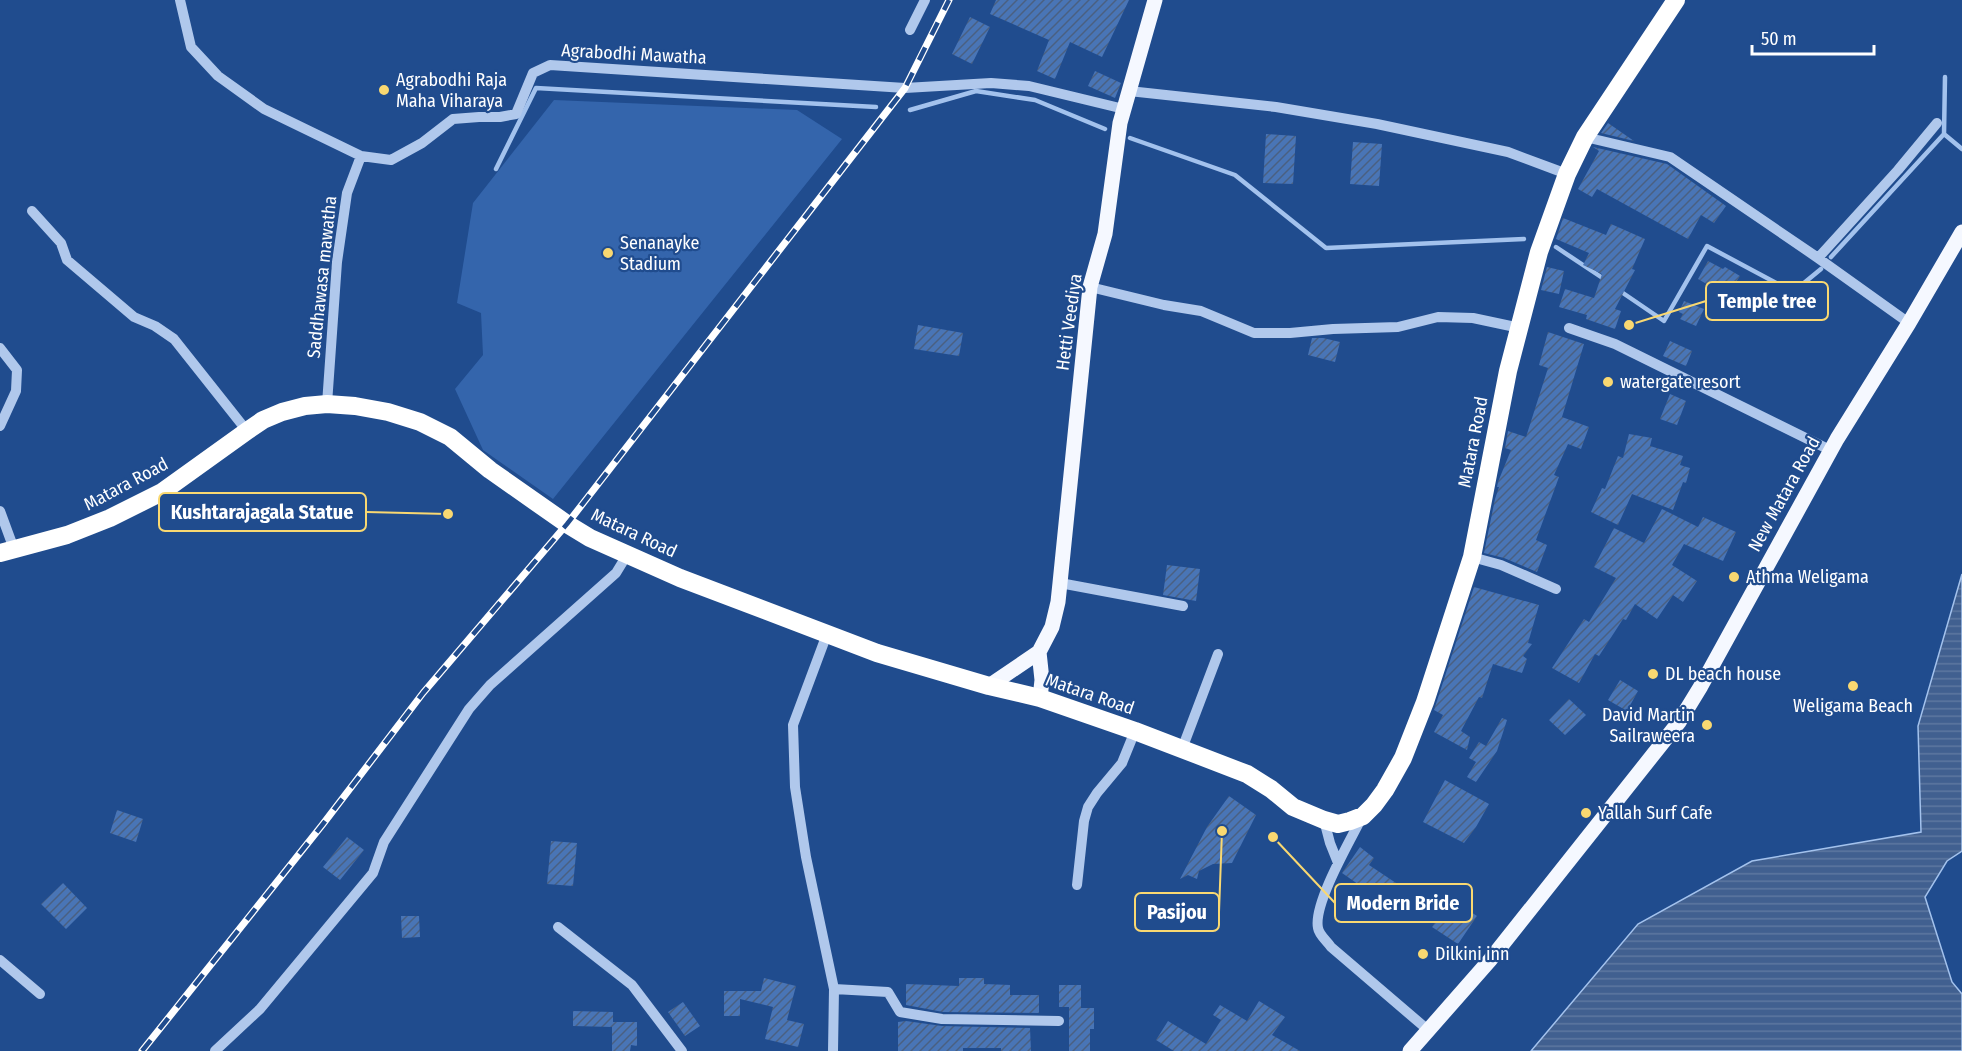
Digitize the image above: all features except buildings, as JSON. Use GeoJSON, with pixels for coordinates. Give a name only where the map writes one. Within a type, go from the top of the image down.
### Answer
{"type":"FeatureCollection","features":[{"type":"Feature","properties":{"kind":"highway","name":"Matara Road"},"geometry":{"type":"LineString","coordinates":[[7,551],[75,532],[110,518],[162,492],[263,420],[282,412],[304,406],[327,404],[388,412],[420,422],[450,437],[490,470],[590,538],[680,578],[877,653],[988,686],[1040,698],[1182,748],[1246,774],[1271,789],[1293,807],[1324,820],[1338,824],[1363,816],[1385,790],[1412,738],[1473,557],[1498,419],[1545,230],[1567,174],[1586,136],[1676,0]]}},
{"type":"Feature","properties":{"kind":"main road","name":"Hetti Veediya"},"geometry":{"type":"LineString","coordinates":[[988,686],[1039,652],[1052,627],[1058,602],[1090,287],[1105,234],[1122,116],[1155,0]]}},
{"type":"Feature","properties":{"kind":"main road","name":"New Matara Road"},"geometry":{"type":"LineString","coordinates":[[1410,1051],[1490,960],[1679,722],[1830,450],[1962,232]]}},
{"type":"Feature","properties":{"kind":"main road"},"geometry":{"type":"LineString","coordinates":[[1039,652],[1040,698]]}},
{"type":"Feature","properties":{"kind":"street","name":"Agrabodhi Mawatha"},"geometry":{"type":"LineString","coordinates":[[180,0],[191,47],[218,76],[264,109],[361,156],[391,159],[422,143],[453,119],[516,114],[533,74],[550,65],[905,88],[991,82],[1029,86],[1122,116]]}},
{"type":"Feature","properties":{"kind":"street"},"geometry":{"type":"LineString","coordinates":[[910,30],[925,0]]}},
{"type":"Feature","properties":{"kind":"street"},"geometry":{"type":"LineString","coordinates":[[1129,91],[1276,107],[1377,124],[1508,152],[1567,174]]}},
{"type":"Feature","properties":{"kind":"street"},"geometry":{"type":"LineString","coordinates":[[1818,258],[1898,170],[1937,123]]}},
{"type":"Feature","properties":{"kind":"street"},"geometry":{"type":"LineString","coordinates":[[1586,136],[1670,157],[1909,323]]}},
{"type":"Feature","properties":{"kind":"street","name":"Saddhawasa mawatha"},"geometry":{"type":"LineString","coordinates":[[327,404],[337,262],[347,193],[361,156]]}},
{"type":"Feature","properties":{"kind":"street"},"geometry":{"type":"LineString","coordinates":[[32,211],[61,243],[67,260],[134,317],[155,326],[174,339],[247,431]]}},
{"type":"Feature","properties":{"kind":"street"},"geometry":{"type":"LineString","coordinates":[[1090,287],[1164,305],[1201,311],[1254,333],[1398,327],[1438,317],[1473,318],[1520,328]]}},
{"type":"Feature","properties":{"kind":"street"},"geometry":{"type":"LineString","coordinates":[[1569,328],[1615,344],[1830,450]]}},
{"type":"Feature","properties":{"kind":"street"},"geometry":{"type":"LineString","coordinates":[[0,348],[16,370],[16,391],[0,426]]}},
{"type":"Feature","properties":{"kind":"street"},"geometry":{"type":"LineString","coordinates":[[0,511],[7,551]]}},
{"type":"Feature","properties":{"kind":"street"},"geometry":{"type":"LineString","coordinates":[[215,1051],[260,1009],[373,873],[384,842],[470,709],[490,685],[616,573],[627,555]]}},
{"type":"Feature","properties":{"kind":"street"},"geometry":{"type":"LineString","coordinates":[[1473,557],[1501,565],[1556,590]]}},
{"type":"Feature","properties":{"kind":"street"},"geometry":{"type":"LineString","coordinates":[[1060,583],[1183,606]]}},
{"type":"Feature","properties":{"kind":"street"},"geometry":{"type":"LineString","coordinates":[[827,634],[793,725],[795,786],[806,856],[834,989],[833,1051]]}},
{"type":"Feature","properties":{"kind":"street"},"geometry":{"type":"LineString","coordinates":[[1182,748],[1218,654]]}},
{"type":"Feature","properties":{"kind":"street"},"geometry":{"type":"LineString","coordinates":[[1077,885],[1084,821],[1088,807],[1122,763],[1136,731]]}},
{"type":"Feature","properties":{"kind":"street"},"geometry":{"type":"LineString","coordinates":[[1363,816],[1338,863],[1320,907],[1317,918],[1318,931],[1331,947],[1428,1030]]}},
{"type":"Feature","properties":{"kind":"street"},"geometry":{"type":"LineString","coordinates":[[1324,820],[1338,863]]}},
{"type":"Feature","properties":{"kind":"street"},"geometry":{"type":"LineString","coordinates":[[558,927],[632,985],[682,1051]]}},
{"type":"Feature","properties":{"kind":"street"},"geometry":{"type":"LineString","coordinates":[[0,960],[40,994]]}},
{"type":"Feature","properties":{"kind":"street"},"geometry":{"type":"LineString","coordinates":[[834,989],[888,992],[900,1012],[942,1019],[1059,1021]]}},
{"type":"Feature","properties":{"kind":"shaded area","name":"Senanayke Stadium"},"geometry":{"type":"Polygon","coordinates":[[[554,100],[797,110],[842,139],[553,499],[483,450],[455,389],[483,355],[481,313],[457,303],[473,203],[554,100]]]}},
{"type":"Feature","properties":{"kind":"shaded area"},"geometry":{"type":"Polygon","coordinates":[[[1962,574],[1962,851],[1947,861],[1925,897],[1952,982],[1962,994],[1962,1051],[1531,1051],[1638,924],[1752,861],[1921,832],[1918,726],[1962,574]]]}},
{"type":"Feature","properties":{"kind":"waterway"},"geometry":{"type":"LineString","coordinates":[[1944,134],[1945,77]]}},
{"type":"Feature","properties":{"kind":"waterway"},"geometry":{"type":"LineString","coordinates":[[496,169],[536,88],[876,107]]}},
{"type":"Feature","properties":{"kind":"waterway"},"geometry":{"type":"LineString","coordinates":[[910,110],[976,91],[1035,100],[1105,129]]}},
{"type":"Feature","properties":{"kind":"waterway"},"geometry":{"type":"LineString","coordinates":[[1831,257],[1944,134],[1962,149]]}},
{"type":"Feature","properties":{"kind":"waterway"},"geometry":{"type":"LineString","coordinates":[[1130,138],[1235,175],[1326,248],[1524,239]]}},
{"type":"Feature","properties":{"kind":"waterway"},"geometry":{"type":"LineString","coordinates":[[1620,291],[1664,321],[1707,246],[1793,292],[1821,269]]}},
{"type":"Feature","properties":{"kind":"waterway"},"geometry":{"type":"LineString","coordinates":[[1556,247],[1604,279]]}},
{"type":"Feature","properties":{"kind":"railway"},"geometry":{"type":"LineString","coordinates":[[142,1051],[323,824],[423,693],[567,524],[905,88],[949,0]]}},
{"type":"Feature","properties":{"kind":"place","name":"Agrabodhi Raja Maha Viharaya"},"geometry":{"type":"Point","coordinates":[384,90]}},
{"type":"Feature","properties":{"kind":"place","name":"Senanayke Stadium"},"geometry":{"type":"Point","coordinates":[608,253]}},
{"type":"Feature","properties":{"kind":"place","name":"Temple tree"},"geometry":{"type":"Point","coordinates":[1629,325]}},
{"type":"Feature","properties":{"kind":"place","name":"watergate resort"},"geometry":{"type":"Point","coordinates":[1608,382]}},
{"type":"Feature","properties":{"kind":"place","name":"Kushtarajagala Statue"},"geometry":{"type":"Point","coordinates":[448,514]}},
{"type":"Feature","properties":{"kind":"place","name":"Athma Weligama"},"geometry":{"type":"Point","coordinates":[1734,577]}},
{"type":"Feature","properties":{"kind":"place","name":"DL beach house"},"geometry":{"type":"Point","coordinates":[1653,674]}},
{"type":"Feature","properties":{"kind":"place","name":"Weligama Beach"},"geometry":{"type":"Point","coordinates":[1853,686]}},
{"type":"Feature","properties":{"kind":"place","name":"David Martin Sailraweera"},"geometry":{"type":"Point","coordinates":[1707,725]}},
{"type":"Feature","properties":{"kind":"place","name":"Yallah Surf Cafe"},"geometry":{"type":"Point","coordinates":[1586,813]}},
{"type":"Feature","properties":{"kind":"place","name":"Pasijou"},"geometry":{"type":"Point","coordinates":[1222,831]}},
{"type":"Feature","properties":{"kind":"place","name":"Modern Bride"},"geometry":{"type":"Point","coordinates":[1273,837]}},
{"type":"Feature","properties":{"kind":"place","name":"Dilkini inn"},"geometry":{"type":"Point","coordinates":[1423,954]}}]}
